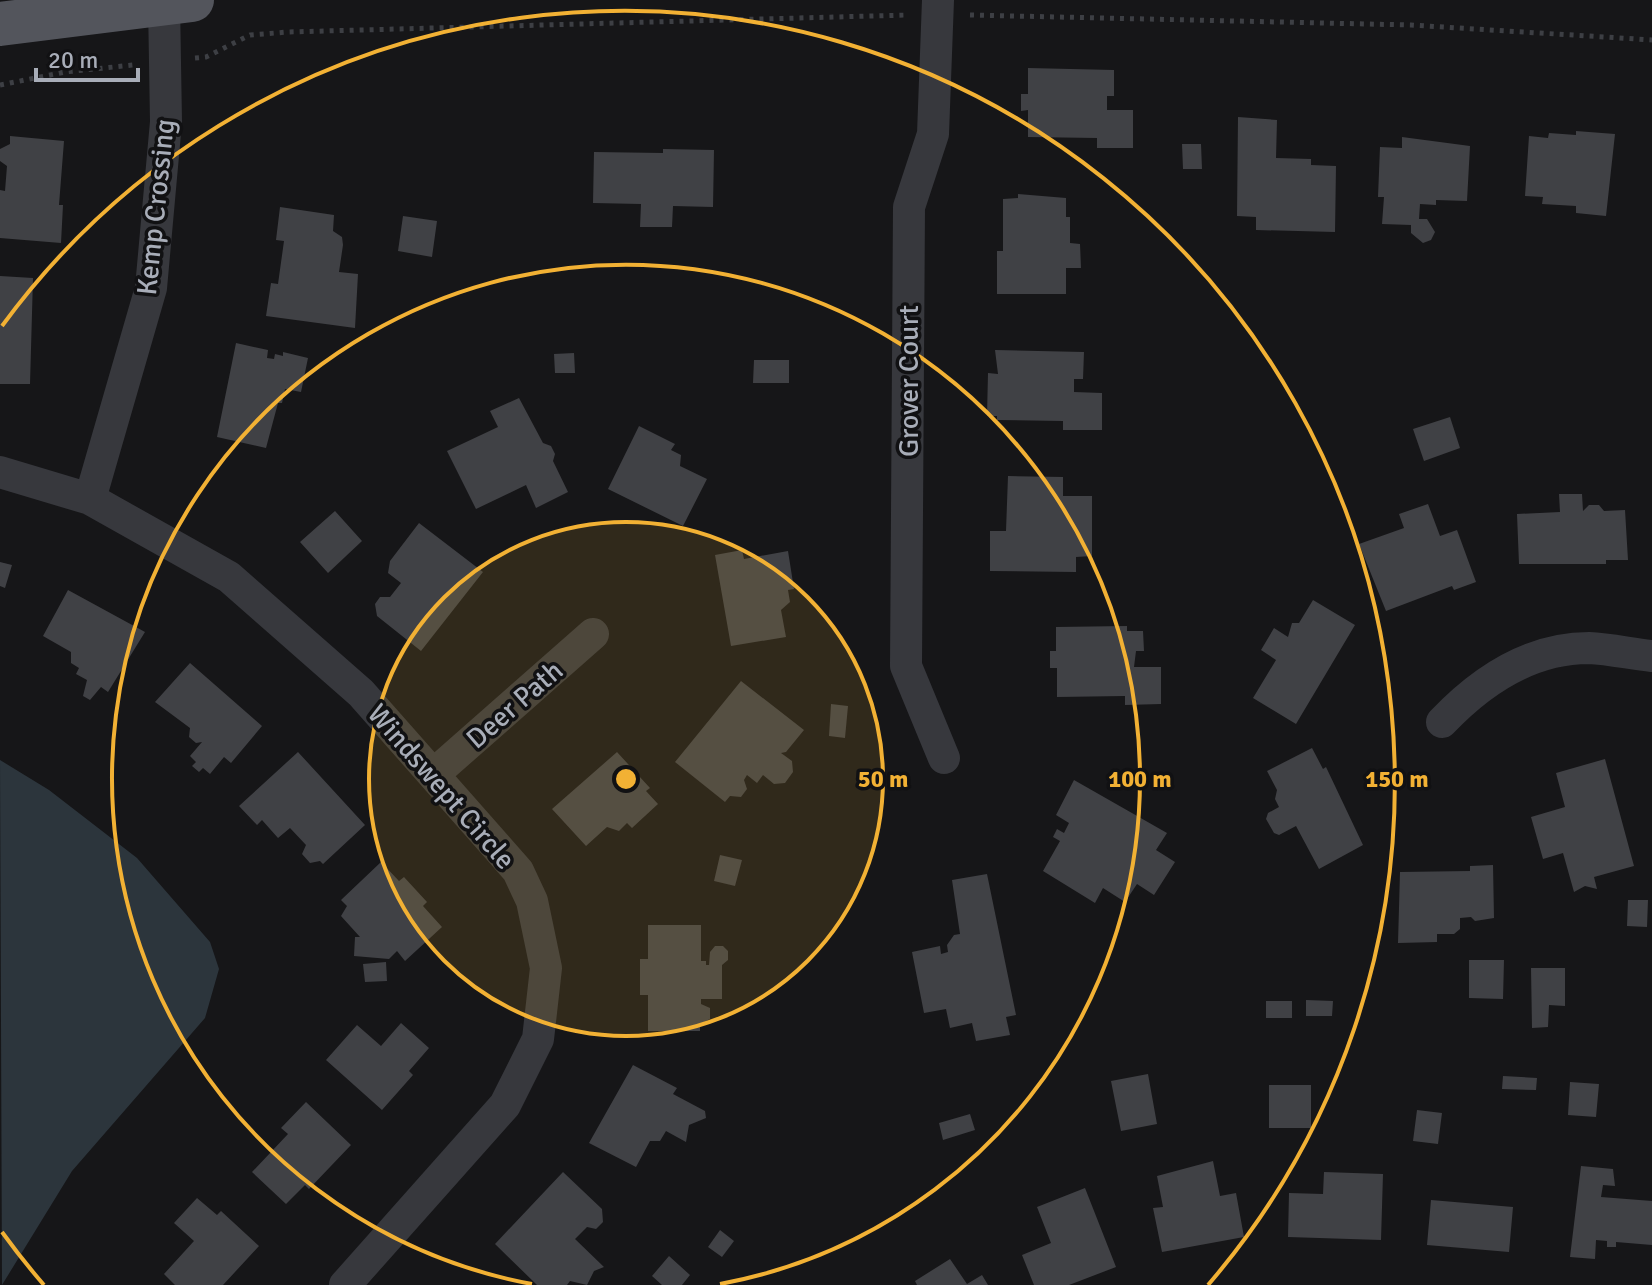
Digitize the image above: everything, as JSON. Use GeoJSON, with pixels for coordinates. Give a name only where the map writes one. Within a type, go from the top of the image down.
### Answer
{"type":"FeatureCollection","features":[{"type":"Feature","properties":{"kind":"main road"},"geometry":{"type":"LineString","coordinates":[[0,24],[178,1]]}},
{"type":"Feature","properties":{"kind":"street","name":"Kemp Crossing"},"geometry":{"type":"LineString","coordinates":[[90,499],[151,288],[178,1]]}},
{"type":"Feature","properties":{"kind":"street","name":"Grover Court"},"geometry":{"type":"LineString","coordinates":[[937,10],[933,134],[909,207],[906,666],[944,758]]}},
{"type":"Feature","properties":{"kind":"street","name":"Windswept Circle"},"geometry":{"type":"LineString","coordinates":[[0,472],[90,499],[229,577],[361,693],[518,871],[532,901],[546,968],[538,1039],[505,1105],[345,1285]]}},
{"type":"Feature","properties":{"kind":"street","name":"Deer Path"},"geometry":{"type":"LineString","coordinates":[[434,774],[593,634]]}},
{"type":"Feature","properties":{"kind":"street"},"geometry":{"type":"LineString","coordinates":[[1442,722],[1472,690],[1514,666],[1544,656],[1589,648],[1652,656]]}},
{"type":"Feature","properties":{"kind":"path"},"geometry":{"type":"LineString","coordinates":[[190,59],[206,57],[250,35],[288,32],[937,10],[1411,25],[1652,40]]}},
{"type":"Feature","properties":{"kind":"path"},"geometry":{"type":"LineString","coordinates":[[0,85],[65,72],[143,64]]}},
{"type":"Feature","properties":{"kind":"shaded area"},"geometry":{"type":"Polygon","coordinates":[[[0,760],[49,790],[137,858],[210,942],[219,969],[205,1018],[72,1171],[2,1285],[0,760]]]}},
{"type":"Feature","properties":{"kind":"building"},"geometry":{"type":"Polygon","coordinates":[[[1028,68],[1114,70],[1114,96],[1107,96],[1107,110],[1133,110],[1133,148],[1097,148],[1097,138],[1028,137],[1028,110],[1021,111],[1021,94],[1028,94],[1028,68]]]}},
{"type":"Feature","properties":{"kind":"building"},"geometry":{"type":"Polygon","coordinates":[[[1238,117],[1277,120],[1276,158],[1311,159],[1311,165],[1336,166],[1335,232],[1256,230],[1256,217],[1237,216],[1238,117]]]}},
{"type":"Feature","properties":{"kind":"building"},"geometry":{"type":"Polygon","coordinates":[[[1576,131],[1615,134],[1606,216],[1576,213],[1576,206],[1542,204],[1543,197],[1525,196],[1529,136],[1548,138],[1549,133],[1576,135],[1576,131]]]}},
{"type":"Feature","properties":{"kind":"building"},"geometry":{"type":"Polygon","coordinates":[[[10,136],[64,141],[59,205],[63,205],[61,243],[0,238],[0,190],[5,191],[7,166],[0,161],[0,149],[10,144],[10,136]]]}},
{"type":"Feature","properties":{"kind":"building"},"geometry":{"type":"Polygon","coordinates":[[[1402,137],[1470,146],[1467,201],[1436,200],[1436,205],[1420,204],[1419,219],[1427,219],[1435,232],[1431,240],[1423,243],[1411,233],[1411,225],[1382,224],[1384,197],[1378,197],[1380,147],[1402,148],[1402,137]]]}},
{"type":"Feature","properties":{"kind":"building"},"geometry":{"type":"Polygon","coordinates":[[[1182,144],[1201,144],[1202,169],[1183,169],[1182,144]]]}},
{"type":"Feature","properties":{"kind":"building"},"geometry":{"type":"Polygon","coordinates":[[[663,149],[714,150],[713,207],[673,206],[672,227],[640,227],[641,204],[593,203],[594,152],[663,153],[663,149]]]}},
{"type":"Feature","properties":{"kind":"building"},"geometry":{"type":"Polygon","coordinates":[[[1018,194],[1066,198],[1070,243],[1080,244],[1081,268],[1066,268],[1066,294],[997,294],[997,251],[1003,251],[1003,199],[1018,198],[1018,194]]]}},
{"type":"Feature","properties":{"kind":"building"},"geometry":{"type":"Polygon","coordinates":[[[280,207],[334,215],[333,231],[342,237],[343,245],[339,272],[358,274],[355,328],[266,316],[271,283],[278,284],[284,241],[276,240],[280,207]]]}},
{"type":"Feature","properties":{"kind":"building"},"geometry":{"type":"Polygon","coordinates":[[[403,216],[437,221],[432,257],[398,251],[403,216]]]}},
{"type":"Feature","properties":{"kind":"building"},"geometry":{"type":"Polygon","coordinates":[[[0,276],[33,278],[30,384],[0,384],[0,276]]]}},
{"type":"Feature","properties":{"kind":"building"},"geometry":{"type":"Polygon","coordinates":[[[236,343],[268,350],[267,358],[274,359],[275,354],[283,356],[283,352],[308,358],[301,392],[285,389],[282,403],[278,403],[266,448],[217,437],[236,343]]]}},
{"type":"Feature","properties":{"kind":"building"},"geometry":{"type":"Polygon","coordinates":[[[995,350],[1084,352],[1083,379],[1074,379],[1074,392],[1102,393],[1102,430],[1063,430],[1063,421],[997,420],[997,416],[987,416],[988,373],[998,374],[995,350]]]}},
{"type":"Feature","properties":{"kind":"building"},"geometry":{"type":"Polygon","coordinates":[[[574,353],[575,373],[555,373],[554,354],[574,353]]]}},
{"type":"Feature","properties":{"kind":"building"},"geometry":{"type":"Polygon","coordinates":[[[754,360],[789,360],[789,383],[753,383],[754,360]]]}},
{"type":"Feature","properties":{"kind":"building"},"geometry":{"type":"Polygon","coordinates":[[[519,398],[543,443],[551,446],[555,454],[553,461],[568,492],[536,508],[526,485],[476,509],[447,451],[498,427],[490,411],[519,398]]]}},
{"type":"Feature","properties":{"kind":"building"},"geometry":{"type":"Polygon","coordinates":[[[1450,417],[1460,448],[1424,461],[1413,429],[1450,417]]]}},
{"type":"Feature","properties":{"kind":"building"},"geometry":{"type":"Polygon","coordinates":[[[639,426],[675,444],[671,450],[681,455],[680,466],[707,479],[683,526],[608,489],[639,426]]]}},
{"type":"Feature","properties":{"kind":"building"},"geometry":{"type":"Polygon","coordinates":[[[1008,476],[1063,477],[1063,496],[1092,496],[1092,556],[1076,557],[1076,572],[990,571],[990,531],[1006,531],[1008,476]]]}},
{"type":"Feature","properties":{"kind":"building"},"geometry":{"type":"Polygon","coordinates":[[[1559,494],[1582,494],[1583,511],[1589,505],[1599,505],[1604,511],[1625,510],[1628,560],[1606,560],[1606,564],[1519,564],[1517,514],[1560,512],[1559,494]]]}},
{"type":"Feature","properties":{"kind":"building"},"geometry":{"type":"Polygon","coordinates":[[[1428,504],[1440,536],[1457,530],[1476,582],[1454,590],[1452,586],[1386,611],[1359,544],[1404,528],[1399,514],[1428,504]]]}},
{"type":"Feature","properties":{"kind":"building"},"geometry":{"type":"Polygon","coordinates":[[[335,511],[362,541],[328,573],[300,542],[335,511]]]}},
{"type":"Feature","properties":{"kind":"building"},"geometry":{"type":"Polygon","coordinates":[[[419,523],[483,572],[421,651],[377,616],[375,604],[380,597],[390,597],[401,583],[388,573],[390,561],[419,523]]]}},
{"type":"Feature","properties":{"kind":"building"},"geometry":{"type":"Polygon","coordinates":[[[742,550],[744,559],[788,551],[794,589],[788,590],[790,602],[781,610],[786,637],[731,646],[715,555],[742,550]]]}},
{"type":"Feature","properties":{"kind":"building"},"geometry":{"type":"Polygon","coordinates":[[[0,562],[12,565],[5,588],[0,586],[0,562]]]}},
{"type":"Feature","properties":{"kind":"building"},"geometry":{"type":"Polygon","coordinates":[[[68,590],[145,632],[108,692],[101,687],[90,700],[83,696],[87,680],[76,674],[79,668],[71,663],[71,652],[43,636],[68,590]]]}},
{"type":"Feature","properties":{"kind":"building"},"geometry":{"type":"Polygon","coordinates":[[[1313,600],[1355,625],[1296,724],[1253,698],[1276,660],[1261,650],[1274,628],[1288,637],[1292,623],[1299,623],[1313,600]]]}},
{"type":"Feature","properties":{"kind":"building"},"geometry":{"type":"Polygon","coordinates":[[[1127,626],[1127,631],[1143,631],[1144,651],[1136,651],[1134,667],[1161,667],[1161,704],[1125,705],[1125,696],[1057,697],[1057,668],[1050,668],[1050,651],[1056,651],[1056,627],[1127,626]]]}},
{"type":"Feature","properties":{"kind":"building"},"geometry":{"type":"Polygon","coordinates":[[[190,663],[262,726],[231,763],[224,757],[210,774],[203,768],[199,772],[192,766],[196,762],[190,756],[202,742],[196,743],[189,737],[190,728],[155,702],[190,663]]]}},
{"type":"Feature","properties":{"kind":"building"},"geometry":{"type":"Polygon","coordinates":[[[741,681],[804,730],[786,752],[781,753],[792,761],[793,772],[785,783],[774,784],[763,775],[757,783],[747,775],[744,780],[747,789],[741,797],[730,796],[725,802],[675,762],[741,681]]]}},
{"type":"Feature","properties":{"kind":"building"},"geometry":{"type":"Polygon","coordinates":[[[831,704],[848,706],[845,738],[829,736],[831,704]]]}},
{"type":"Feature","properties":{"kind":"building"},"geometry":{"type":"Polygon","coordinates":[[[1312,748],[1323,769],[1326,767],[1363,845],[1319,869],[1296,826],[1279,835],[1274,833],[1266,819],[1268,813],[1279,807],[1275,799],[1277,790],[1267,771],[1312,748]]]}},
{"type":"Feature","properties":{"kind":"building"},"geometry":{"type":"Polygon","coordinates":[[[298,752],[365,825],[323,864],[320,861],[310,863],[302,854],[306,845],[290,828],[278,838],[262,820],[257,825],[239,806],[298,752]]]}},
{"type":"Feature","properties":{"kind":"building"},"geometry":{"type":"Polygon","coordinates":[[[617,752],[650,788],[646,791],[658,804],[632,828],[627,823],[619,831],[607,827],[586,846],[552,809],[617,752]]]}},
{"type":"Feature","properties":{"kind":"building"},"geometry":{"type":"Polygon","coordinates":[[[1605,759],[1634,866],[1594,877],[1597,889],[1585,886],[1574,892],[1563,853],[1543,859],[1531,817],[1565,807],[1556,773],[1605,759]]]}},
{"type":"Feature","properties":{"kind":"building"},"geometry":{"type":"Polygon","coordinates":[[[1074,780],[1167,833],[1156,850],[1175,862],[1154,895],[1137,884],[1125,902],[1103,888],[1095,903],[1043,871],[1060,841],[1053,837],[1057,829],[1064,833],[1069,823],[1056,815],[1074,780]]]}},
{"type":"Feature","properties":{"kind":"building"},"geometry":{"type":"Polygon","coordinates":[[[720,855],[742,860],[735,886],[714,881],[720,855]]]}},
{"type":"Feature","properties":{"kind":"building"},"geometry":{"type":"Polygon","coordinates":[[[381,862],[399,881],[404,877],[427,902],[423,906],[442,927],[405,961],[397,951],[389,959],[354,956],[355,937],[360,937],[341,916],[347,906],[341,900],[381,862]]]}},
{"type":"Feature","properties":{"kind":"building"},"geometry":{"type":"Polygon","coordinates":[[[1493,865],[1494,918],[1475,921],[1471,917],[1460,918],[1460,929],[1454,934],[1437,934],[1437,942],[1398,943],[1400,872],[1470,871],[1470,866],[1493,865]]]}},
{"type":"Feature","properties":{"kind":"building"},"geometry":{"type":"Polygon","coordinates":[[[987,874],[1016,1015],[1006,1017],[1010,1035],[976,1041],[972,1023],[950,1028],[946,1009],[924,1013],[912,952],[940,946],[941,954],[948,952],[947,945],[954,935],[960,934],[952,880],[987,874]]]}},
{"type":"Feature","properties":{"kind":"building"},"geometry":{"type":"Polygon","coordinates":[[[1628,900],[1648,900],[1647,927],[1627,926],[1628,900]]]}},
{"type":"Feature","properties":{"kind":"building"},"geometry":{"type":"Polygon","coordinates":[[[648,925],[701,925],[701,961],[706,961],[706,965],[709,965],[710,952],[715,946],[723,946],[728,951],[728,960],[722,965],[722,999],[701,999],[701,1004],[710,1008],[710,1019],[700,1024],[700,1031],[648,1031],[648,995],[640,995],[640,959],[648,959],[648,925]]]}},
{"type":"Feature","properties":{"kind":"building"},"geometry":{"type":"Polygon","coordinates":[[[1469,960],[1504,960],[1503,999],[1469,998],[1469,960]]]}},
{"type":"Feature","properties":{"kind":"building"},"geometry":{"type":"Polygon","coordinates":[[[386,962],[387,981],[365,982],[363,964],[386,962]]]}},
{"type":"Feature","properties":{"kind":"building"},"geometry":{"type":"Polygon","coordinates":[[[1531,968],[1565,968],[1565,1006],[1549,1005],[1548,1027],[1532,1028],[1531,968]]]}},
{"type":"Feature","properties":{"kind":"building"},"geometry":{"type":"Polygon","coordinates":[[[1306,1000],[1333,1001],[1332,1016],[1306,1016],[1306,1000]]]}},
{"type":"Feature","properties":{"kind":"building"},"geometry":{"type":"Polygon","coordinates":[[[1266,1001],[1292,1001],[1292,1018],[1266,1018],[1266,1001]]]}},
{"type":"Feature","properties":{"kind":"building"},"geometry":{"type":"Polygon","coordinates":[[[401,1023],[429,1048],[409,1071],[413,1075],[382,1110],[326,1060],[357,1025],[381,1046],[401,1023]]]}},
{"type":"Feature","properties":{"kind":"building"},"geometry":{"type":"Polygon","coordinates":[[[633,1065],[677,1088],[673,1094],[705,1111],[706,1118],[689,1125],[686,1142],[666,1131],[660,1141],[650,1141],[636,1167],[589,1143],[633,1065]]]}},
{"type":"Feature","properties":{"kind":"building"},"geometry":{"type":"Polygon","coordinates":[[[1148,1074],[1157,1124],[1121,1131],[1111,1081],[1148,1074]]]}},
{"type":"Feature","properties":{"kind":"building"},"geometry":{"type":"Polygon","coordinates":[[[1503,1076],[1537,1078],[1536,1090],[1502,1089],[1503,1076]]]}},
{"type":"Feature","properties":{"kind":"building"},"geometry":{"type":"Polygon","coordinates":[[[1570,1082],[1599,1084],[1596,1117],[1568,1115],[1570,1082]]]}},
{"type":"Feature","properties":{"kind":"building"},"geometry":{"type":"Polygon","coordinates":[[[1269,1085],[1311,1085],[1311,1128],[1269,1128],[1269,1085]]]}},
{"type":"Feature","properties":{"kind":"building"},"geometry":{"type":"Polygon","coordinates":[[[306,1102],[351,1145],[309,1189],[305,1185],[286,1204],[252,1172],[288,1134],[281,1128],[306,1102]]]}},
{"type":"Feature","properties":{"kind":"building"},"geometry":{"type":"Polygon","coordinates":[[[1417,1110],[1442,1113],[1438,1144],[1413,1141],[1417,1110]]]}},
{"type":"Feature","properties":{"kind":"building"},"geometry":{"type":"Polygon","coordinates":[[[970,1114],[975,1130],[943,1140],[939,1123],[970,1114]]]}},
{"type":"Feature","properties":{"kind":"building"},"geometry":{"type":"Polygon","coordinates":[[[1213,1161],[1220,1196],[1236,1193],[1244,1237],[1162,1252],[1153,1208],[1163,1207],[1157,1176],[1213,1161]]]}},
{"type":"Feature","properties":{"kind":"building"},"geometry":{"type":"Polygon","coordinates":[[[1581,1166],[1613,1169],[1615,1186],[1603,1185],[1601,1197],[1652,1201],[1652,1245],[1616,1242],[1616,1247],[1607,1247],[1607,1241],[1596,1240],[1595,1259],[1570,1257],[1581,1166]]]}},
{"type":"Feature","properties":{"kind":"building"},"geometry":{"type":"Polygon","coordinates":[[[563,1172],[602,1209],[603,1222],[596,1229],[587,1227],[575,1239],[604,1267],[594,1271],[587,1285],[570,1281],[567,1285],[537,1285],[495,1244],[563,1172]]]}},
{"type":"Feature","properties":{"kind":"building"},"geometry":{"type":"Polygon","coordinates":[[[1324,1172],[1383,1174],[1381,1240],[1288,1237],[1289,1193],[1323,1194],[1324,1172]]]}},
{"type":"Feature","properties":{"kind":"building"},"geometry":{"type":"Polygon","coordinates":[[[1085,1188],[1116,1267],[1069,1285],[1034,1285],[1022,1255],[1051,1243],[1037,1207],[1085,1188]]]}},
{"type":"Feature","properties":{"kind":"building"},"geometry":{"type":"Polygon","coordinates":[[[197,1198],[217,1215],[221,1211],[259,1246],[223,1285],[175,1285],[164,1274],[194,1241],[174,1223],[197,1198]]]}},
{"type":"Feature","properties":{"kind":"building"},"geometry":{"type":"Polygon","coordinates":[[[1431,1200],[1513,1207],[1509,1252],[1427,1245],[1431,1200]]]}},
{"type":"Feature","properties":{"kind":"building"},"geometry":{"type":"Polygon","coordinates":[[[720,1230],[734,1241],[722,1257],[708,1247],[720,1230]]]}},
{"type":"Feature","properties":{"kind":"building"},"geometry":{"type":"Polygon","coordinates":[[[669,1256],[690,1275],[682,1285],[662,1285],[652,1276],[669,1256]]]}},
{"type":"Feature","properties":{"kind":"building"},"geometry":{"type":"Polygon","coordinates":[[[950,1259],[967,1284],[982,1275],[988,1285],[917,1285],[915,1281],[950,1259]]]}}]}
